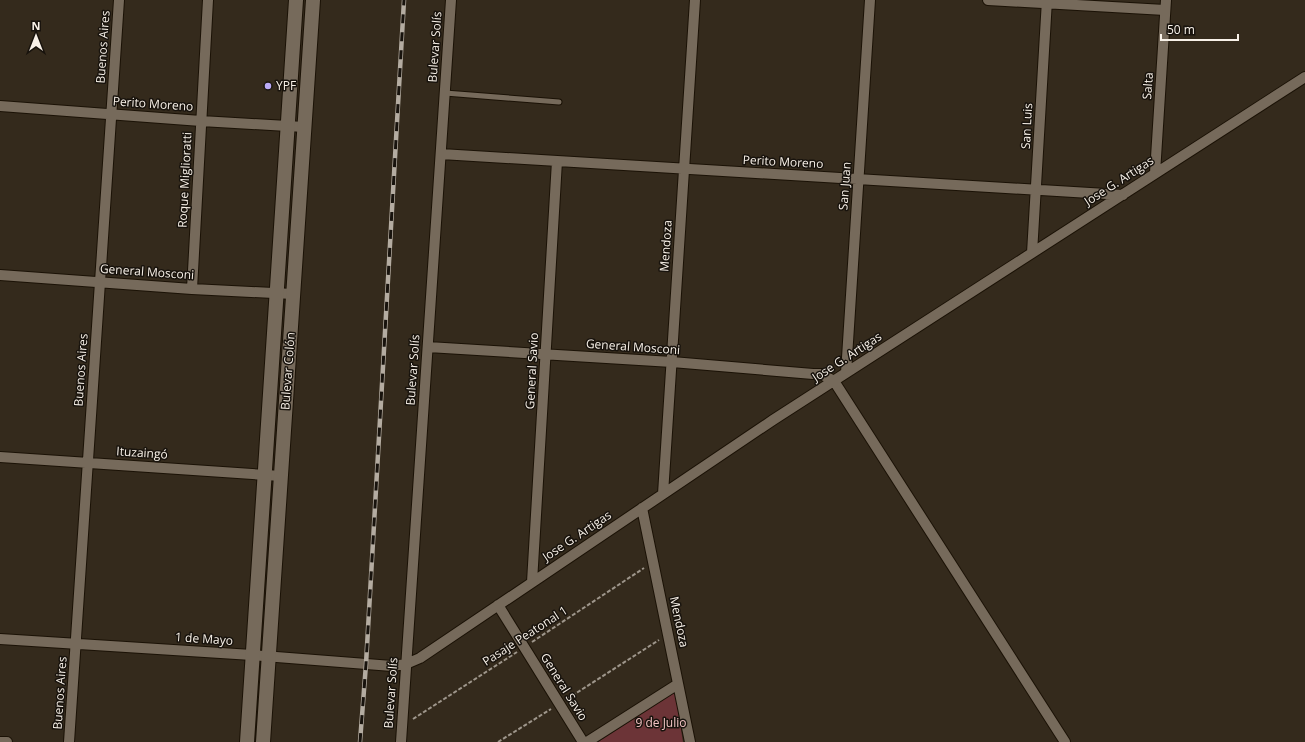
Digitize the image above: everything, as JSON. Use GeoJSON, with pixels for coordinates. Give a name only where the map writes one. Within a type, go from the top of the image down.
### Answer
{"type":"FeatureCollection","features":[{"type":"Feature","properties":{"kind":"main road","name":"Bulevar Colón"},"geometry":{"type":"LineString","coordinates":[[263,742],[304,126],[296,0]]}},
{"type":"Feature","properties":{"kind":"main road","name":"Bulevar Colón"},"geometry":{"type":"LineString","coordinates":[[247,742],[287,126],[313,0]]}},
{"type":"Feature","properties":{"kind":"street","name":"Buenos Aires"},"geometry":{"type":"LineString","coordinates":[[70,742],[119,0]]}},
{"type":"Feature","properties":{"kind":"street","name":"Roque Miglioratti"},"geometry":{"type":"LineString","coordinates":[[192,289],[208,0]]}},
{"type":"Feature","properties":{"kind":"street","name":"Bulevar Solís"},"geometry":{"type":"LineString","coordinates":[[401,742],[451,0]]}},
{"type":"Feature","properties":{"kind":"street","name":"Mendoza"},"geometry":{"type":"LineString","coordinates":[[663,494],[695,0]]}},
{"type":"Feature","properties":{"kind":"street","name":"San Juan"},"geometry":{"type":"LineString","coordinates":[[846,373],[870,0]]}},
{"type":"Feature","properties":{"kind":"street"},"geometry":{"type":"LineString","coordinates":[[988,0],[1166,5]]}},
{"type":"Feature","properties":{"kind":"street","name":"San Luis"},"geometry":{"type":"LineString","coordinates":[[1032,254],[1047,2]]}},
{"type":"Feature","properties":{"kind":"street","name":"Salta"},"geometry":{"type":"LineString","coordinates":[[1155,173],[1166,5]]}},
{"type":"Feature","properties":{"kind":"street","name":"Jose G. Artigas"},"geometry":{"type":"LineString","coordinates":[[406,664],[420,658],[834,380],[1305,77]]}},
{"type":"Feature","properties":{"kind":"street","name":"Perito Moreno"},"geometry":{"type":"LineString","coordinates":[[0,106],[201,121],[304,126]]}},
{"type":"Feature","properties":{"kind":"street","name":"Perito Moreno"},"geometry":{"type":"LineString","coordinates":[[441,154],[1123,195]]}},
{"type":"Feature","properties":{"kind":"street","name":"General Savio"},"geometry":{"type":"LineString","coordinates":[[532,582],[557,161]]}},
{"type":"Feature","properties":{"kind":"street","name":"General Mosconi"},"geometry":{"type":"LineString","coordinates":[[0,275],[192,289],[293,294]]}},
{"type":"Feature","properties":{"kind":"street","name":"General Mosconi"},"geometry":{"type":"LineString","coordinates":[[428,347],[672,362],[821,374],[834,380]]}},
{"type":"Feature","properties":{"kind":"street"},"geometry":{"type":"LineString","coordinates":[[834,380],[1065,742]]}},
{"type":"Feature","properties":{"kind":"street","name":"Ituzaingó"},"geometry":{"type":"LineString","coordinates":[[0,457],[281,476]]}},
{"type":"Feature","properties":{"kind":"street","name":"Mendoza"},"geometry":{"type":"LineString","coordinates":[[642,508],[690,742]]}},
{"type":"Feature","properties":{"kind":"street","name":"General Savio"},"geometry":{"type":"LineString","coordinates":[[498,606],[583,742]]}},
{"type":"Feature","properties":{"kind":"street","name":"1 de Mayo"},"geometry":{"type":"LineString","coordinates":[[0,639],[269,656],[392,666],[406,664]]}},
{"type":"Feature","properties":{"kind":"street"},"geometry":{"type":"LineString","coordinates":[[587,742],[678,684]]}},
{"type":"Feature","properties":{"kind":"street"},"geometry":{"type":"LineString","coordinates":[[0,742],[7,742]]}},
{"type":"Feature","properties":{"kind":"lane"},"geometry":{"type":"LineString","coordinates":[[445,93],[559,102]]}},
{"type":"Feature","properties":{"kind":"path","name":"Pasaje Peatonal 1"},"geometry":{"type":"LineString","coordinates":[[413,720],[647,567]]}},
{"type":"Feature","properties":{"kind":"path"},"geometry":{"type":"LineString","coordinates":[[498,742],[662,638]]}},
{"type":"Feature","properties":{"kind":"green space","name":"9 de Julio"},"geometry":{"type":"Polygon","coordinates":[[[675,692],[683,742],[598,742],[675,692]]]}},
{"type":"Feature","properties":{"kind":"railway"},"geometry":{"type":"LineString","coordinates":[[360,742],[366,664],[404,0]]}},
{"type":"Feature","properties":{"kind":"place","name":"YPF"},"geometry":{"type":"Point","coordinates":[268,86]}}]}
